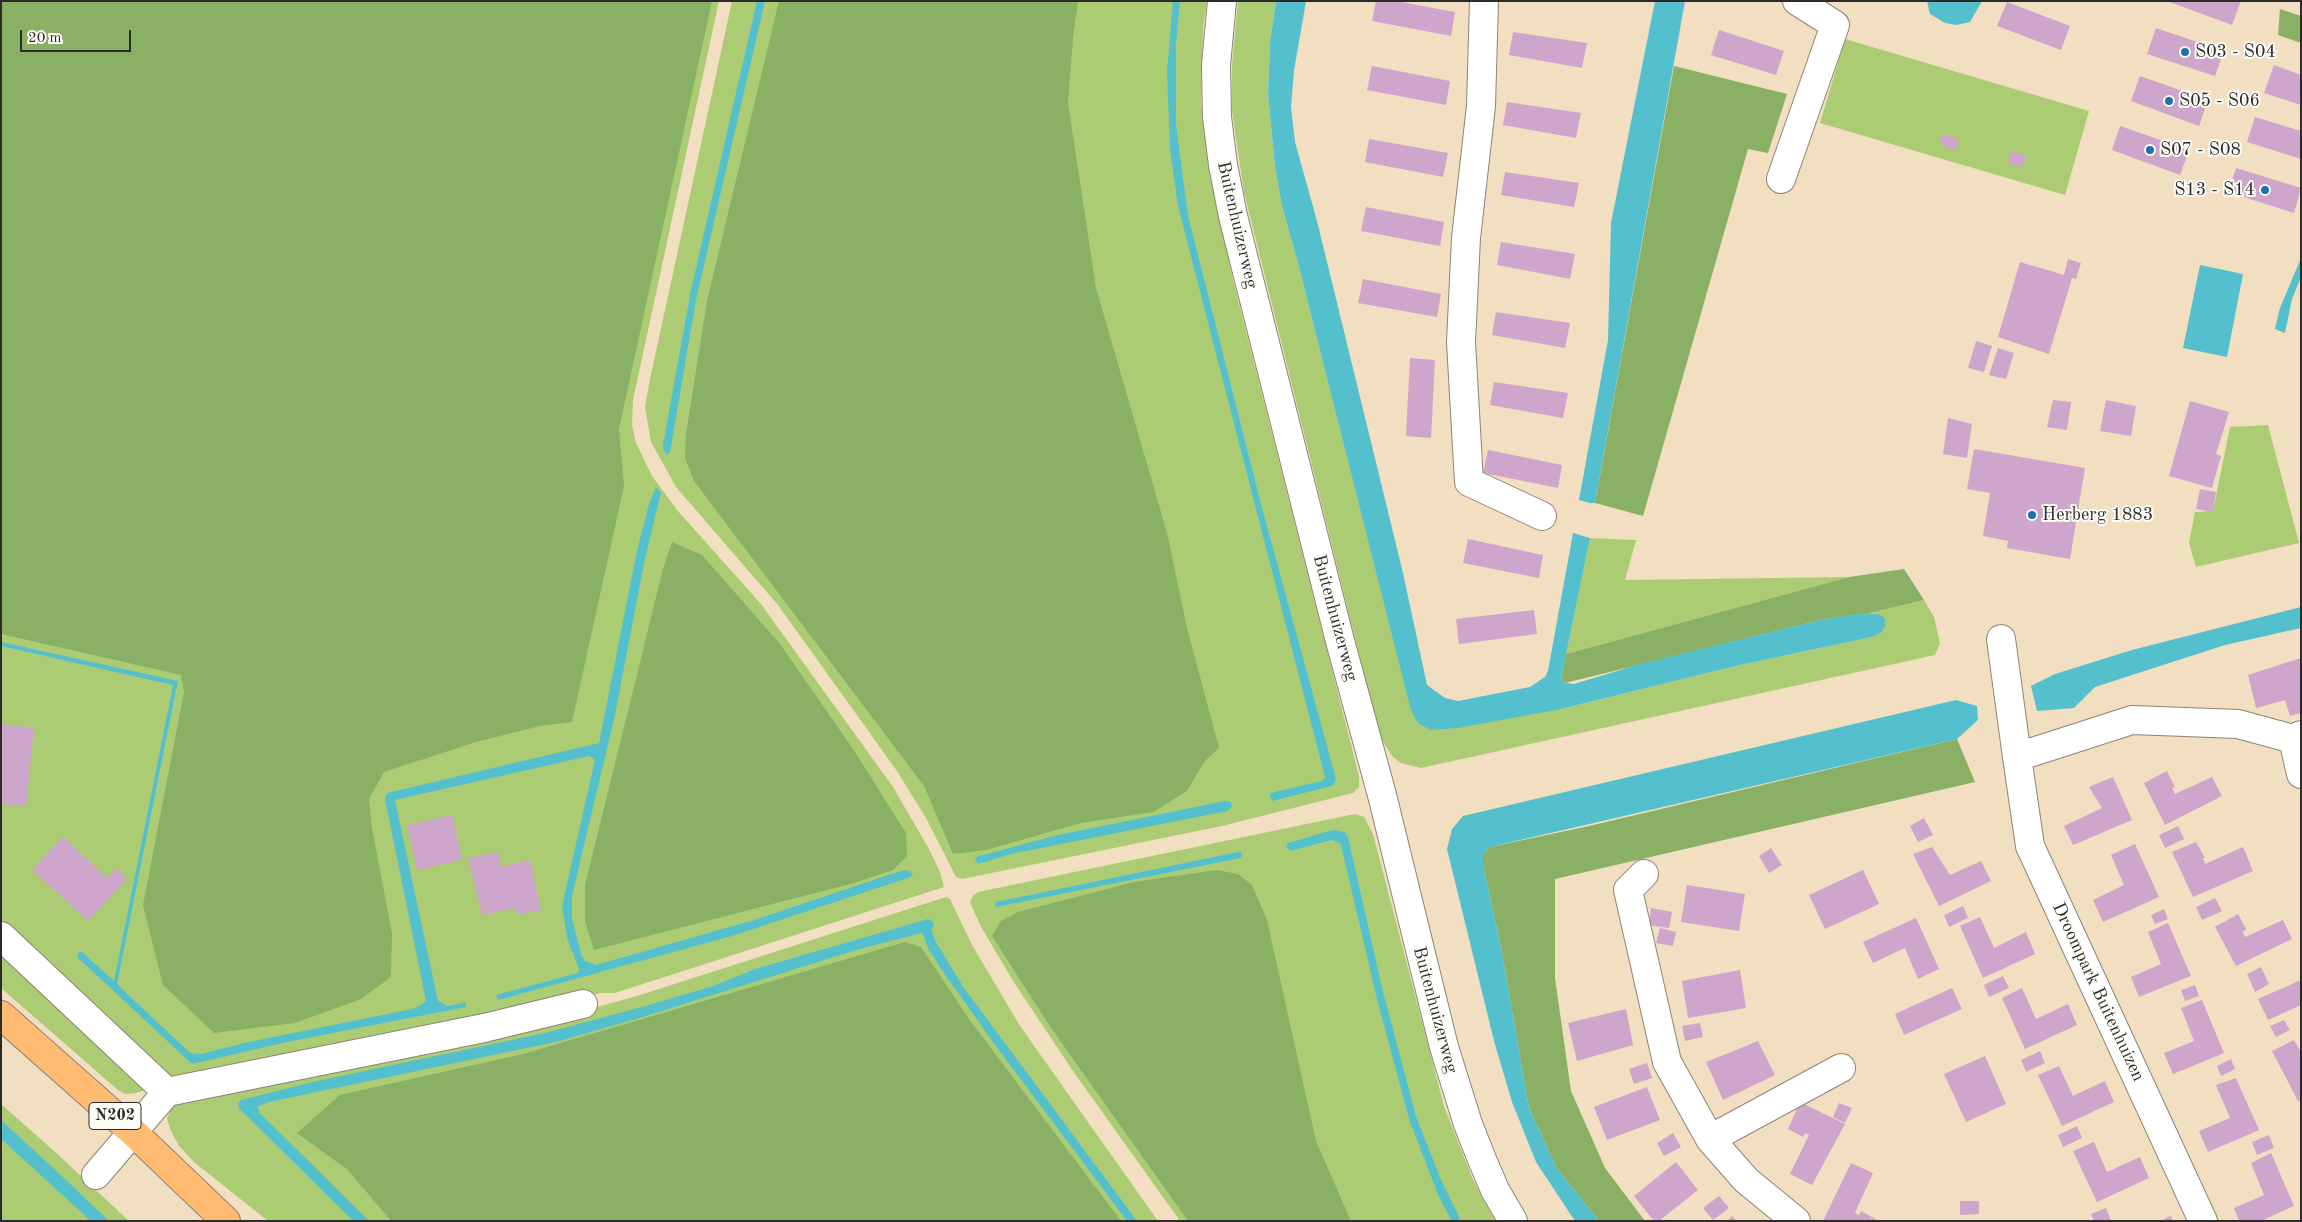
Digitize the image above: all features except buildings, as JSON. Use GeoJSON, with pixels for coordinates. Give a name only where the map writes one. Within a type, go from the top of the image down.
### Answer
{"type":"FeatureCollection","features":[{"type":"Feature","properties":{"kind":"main road","name":"N202"},"geometry":{"type":"LineString","coordinates":[[1,1015],[134,1132],[226,1221]]}},
{"type":"Feature","properties":{"kind":"street","name":"Buitenhuizerweg"},"geometry":{"type":"LineString","coordinates":[[1222,1],[1216,65],[1217,117],[1224,172],[1233,216],[1338,631],[1382,795],[1444,1047],[1468,1124],[1481,1157],[1495,1190],[1513,1221]]}},
{"type":"Feature","properties":{"kind":"street"},"geometry":{"type":"LineString","coordinates":[[1484,1],[1481,106],[1466,238],[1461,342],[1469,482],[1542,516]]}},
{"type":"Feature","properties":{"kind":"street"},"geometry":{"type":"LineString","coordinates":[[1781,179],[1835,25],[1797,1]]}},
{"type":"Feature","properties":{"kind":"street","name":"Droompark Buitenhuizen"},"geometry":{"type":"LineString","coordinates":[[2001,639],[2030,846],[2204,1221]]}},
{"type":"Feature","properties":{"kind":"street"},"geometry":{"type":"LineString","coordinates":[[2017,756],[2132,720],[2238,724],[2297,737],[2301,774]]}},
{"type":"Feature","properties":{"kind":"street"},"geometry":{"type":"LineString","coordinates":[[1644,874],[1628,890],[1667,1062],[1710,1140],[1746,1180],[1796,1221]]}},
{"type":"Feature","properties":{"kind":"street"},"geometry":{"type":"LineString","coordinates":[[1,936],[167,1092]]}},
{"type":"Feature","properties":{"kind":"street"},"geometry":{"type":"LineString","coordinates":[[96,1176],[167,1092],[484,1028],[583,1004]]}},
{"type":"Feature","properties":{"kind":"street"},"geometry":{"type":"LineString","coordinates":[[1710,1140],[1841,1068]]}},
{"type":"Feature","properties":{"kind":"green space"},"geometry":{"type":"Polygon","coordinates":[[[1,1],[719,1],[633,400],[632,425],[636,443],[652,476],[677,510],[761,604],[893,787],[929,849],[940,872],[944,887],[615,993],[601,993],[505,1016],[181,1079],[136,1093],[125,1094],[118,1090],[1,988],[1,1]]]}},
{"type":"Feature","properties":{"kind":"green space"},"geometry":{"type":"Polygon","coordinates":[[[1,1],[712,1],[619,429],[624,486],[572,722],[540,726],[476,742],[384,772],[369,799],[372,828],[392,934],[391,977],[361,999],[295,1023],[214,1033],[163,985],[143,905],[184,692],[181,675],[1,634],[1,1]]]}},
{"type":"Feature","properties":{"kind":"green space"},"geometry":{"type":"Polygon","coordinates":[[[732,1],[1207,1],[1203,28],[1201,101],[1210,175],[1233,280],[1359,776],[1359,787],[1353,793],[1222,826],[962,879],[956,877],[926,818],[897,771],[778,605],[676,487],[651,442],[645,407],[649,384],[732,1]]]}},
{"type":"Feature","properties":{"kind":"green space"},"geometry":{"type":"Polygon","coordinates":[[[779,1],[1078,1],[1068,103],[1096,288],[1167,533],[1187,628],[1219,748],[1204,762],[1187,791],[1153,812],[1081,823],[986,850],[953,854],[924,786],[694,481],[685,458],[686,434],[707,301],[779,1]]]}},
{"type":"Feature","properties":{"kind":"green space"},"geometry":{"type":"Polygon","coordinates":[[[1238,1],[1276,1],[1270,43],[1268,95],[1275,167],[1282,206],[1412,713],[1561,709],[1740,665],[1872,637],[1881,633],[1879,614],[1870,613],[1924,600],[1934,617],[1940,643],[1935,655],[1421,768],[1401,763],[1392,756],[1379,735],[1244,192],[1232,111],[1232,65],[1238,1]]]}},
{"type":"Feature","properties":{"kind":"green space"},"geometry":{"type":"Polygon","coordinates":[[[2280,9],[2301,16],[2301,43],[2278,35],[2280,9]]]}},
{"type":"Feature","properties":{"kind":"green space"},"geometry":{"type":"Polygon","coordinates":[[[1845,39],[2089,111],[2065,195],[1820,123],[1845,39]]]}},
{"type":"Feature","properties":{"kind":"green space"},"geometry":{"type":"Polygon","coordinates":[[[1674,66],[1787,94],[1768,153],[1748,149],[1643,516],[1595,503],[1674,66]]]}},
{"type":"Feature","properties":{"kind":"green space"},"geometry":{"type":"Polygon","coordinates":[[[2268,425],[2299,543],[2196,567],[2189,543],[2195,512],[2213,511],[2230,427],[2268,425]]]}},
{"type":"Feature","properties":{"kind":"green space"},"geometry":{"type":"Polygon","coordinates":[[[1590,538],[1636,540],[1625,580],[1849,577],[1566,654],[1590,538]]]}},
{"type":"Feature","properties":{"kind":"green space"},"geometry":{"type":"Polygon","coordinates":[[[672,542],[702,555],[780,644],[855,752],[906,833],[907,856],[893,870],[854,883],[594,950],[585,921],[585,885],[663,569],[672,542]]]}},
{"type":"Feature","properties":{"kind":"green space"},"geometry":{"type":"Polygon","coordinates":[[[1904,569],[1924,600],[1870,613],[1825,619],[1565,683],[1561,679],[1566,654],[1849,577],[1904,569]]]}},
{"type":"Feature","properties":{"kind":"green space"},"geometry":{"type":"Polygon","coordinates":[[[1957,739],[1975,782],[1555,879],[1555,978],[1571,1091],[1605,1168],[1645,1221],[1599,1221],[1556,1167],[1529,1108],[1500,942],[1483,866],[1483,855],[1490,847],[1589,826],[1957,739]]]}},
{"type":"Feature","properties":{"kind":"green space"},"geometry":{"type":"Polygon","coordinates":[[[1355,814],[1364,817],[1373,834],[1444,1106],[1473,1180],[1495,1221],[1180,1221],[1073,1071],[1015,984],[980,925],[970,902],[978,892],[1355,814]]]}},
{"type":"Feature","properties":{"kind":"green space"},"geometry":{"type":"Polygon","coordinates":[[[1217,870],[1238,874],[1252,885],[1267,920],[1316,1141],[1351,1221],[1188,1221],[1049,1025],[992,936],[1001,921],[1018,912],[1134,882],[1217,870]]]}},
{"type":"Feature","properties":{"kind":"green space"},"geometry":{"type":"Polygon","coordinates":[[[946,897],[950,899],[972,945],[1020,1026],[1158,1221],[268,1221],[194,1162],[179,1146],[170,1129],[167,1118],[172,1107],[179,1100],[517,1029],[637,996],[946,897]]]}},
{"type":"Feature","properties":{"kind":"green space"},"geometry":{"type":"Polygon","coordinates":[[[905,942],[921,947],[969,1019],[1121,1221],[391,1221],[348,1170],[297,1133],[340,1095],[523,1054],[905,942]]]}},
{"type":"Feature","properties":{"kind":"green space"},"geometry":{"type":"Polygon","coordinates":[[[1,1104],[53,1150],[129,1221],[1,1221],[1,1104]]]}},
{"type":"Feature","properties":{"kind":"water"},"geometry":{"type":"Polygon","coordinates":[[[757,1],[765,1],[696,300],[670,452],[667,455],[663,445],[691,290],[757,1]]]}},
{"type":"Feature","properties":{"kind":"water"},"geometry":{"type":"Polygon","coordinates":[[[1173,1],[1180,1],[1176,43],[1176,124],[1188,216],[1262,508],[1336,779],[1334,785],[1272,801],[1269,795],[1274,792],[1322,781],[1325,777],[1178,206],[1170,149],[1167,72],[1173,1]]]}},
{"type":"Feature","properties":{"kind":"water"},"geometry":{"type":"Polygon","coordinates":[[[1276,1],[1306,1],[1294,71],[1291,107],[1295,142],[1317,221],[1403,573],[1427,685],[1445,698],[1458,701],[1530,687],[1545,677],[1548,671],[1573,533],[1590,538],[1561,679],[1565,683],[1574,684],[1640,664],[1825,619],[1867,613],[1879,614],[1885,619],[1885,626],[1881,633],[1872,637],[1740,665],[1561,709],[1458,728],[1431,730],[1419,724],[1412,713],[1408,699],[1282,206],[1275,167],[1268,95],[1270,43],[1276,1]]]}},
{"type":"Feature","properties":{"kind":"water"},"geometry":{"type":"Polygon","coordinates":[[[1655,1],[1685,1],[1595,503],[1590,503],[1579,500],[1608,340],[1611,223],[1655,1]]]}},
{"type":"Feature","properties":{"kind":"water"},"geometry":{"type":"Polygon","coordinates":[[[1927,1],[1982,1],[1970,22],[1956,25],[1945,23],[1930,14],[1927,1]]]}},
{"type":"Feature","properties":{"kind":"water"},"geometry":{"type":"Polygon","coordinates":[[[2301,258],[2301,277],[2292,299],[2285,333],[2275,329],[2280,308],[2301,258]]]}},
{"type":"Feature","properties":{"kind":"water"},"geometry":{"type":"Polygon","coordinates":[[[2200,265],[2243,274],[2227,357],[2183,348],[2200,265]]]}},
{"type":"Feature","properties":{"kind":"water"},"geometry":{"type":"Polygon","coordinates":[[[656,487],[661,493],[645,558],[615,715],[572,896],[572,919],[582,957],[585,961],[596,965],[754,920],[894,873],[907,870],[913,874],[911,877],[732,936],[498,1000],[496,995],[578,973],[579,969],[567,938],[562,906],[595,760],[589,756],[395,800],[438,1001],[448,1006],[466,1002],[466,1007],[292,1041],[192,1064],[77,957],[79,952],[82,952],[114,981],[173,685],[1,646],[1,642],[178,681],[117,984],[190,1053],[201,1054],[244,1043],[412,1009],[426,1001],[385,799],[387,793],[599,743],[637,551],[649,504],[656,487]]]}},
{"type":"Feature","properties":{"kind":"water"},"geometry":{"type":"Polygon","coordinates":[[[2301,607],[2301,628],[2225,645],[2095,687],[2074,708],[2037,711],[2031,686],[2055,674],[2132,650],[2301,607]]]}},
{"type":"Feature","properties":{"kind":"water"},"geometry":{"type":"Polygon","coordinates":[[[1956,700],[1977,706],[1978,720],[1957,739],[1490,847],[1483,855],[1483,866],[1500,942],[1529,1108],[1556,1167],[1599,1221],[1575,1221],[1536,1162],[1512,1102],[1494,1041],[1447,849],[1452,829],[1463,816],[1956,700]]]}},
{"type":"Feature","properties":{"kind":"water"},"geometry":{"type":"Polygon","coordinates":[[[1225,801],[1231,802],[1232,807],[1227,811],[1011,854],[978,864],[975,858],[1058,835],[1225,801]]]}},
{"type":"Feature","properties":{"kind":"water"},"geometry":{"type":"Polygon","coordinates":[[[1333,830],[1345,832],[1348,837],[1382,988],[1416,1116],[1441,1180],[1461,1221],[1452,1221],[1439,1197],[1409,1119],[1377,999],[1341,845],[1331,840],[1291,851],[1286,847],[1288,843],[1333,830]]]}},
{"type":"Feature","properties":{"kind":"water"},"geometry":{"type":"Polygon","coordinates":[[[1238,852],[1242,853],[1241,858],[995,906],[996,902],[1238,852]]]}},
{"type":"Feature","properties":{"kind":"water"},"geometry":{"type":"Polygon","coordinates":[[[928,919],[932,921],[934,926],[931,929],[937,944],[964,988],[1137,1221],[1127,1221],[998,1049],[941,969],[928,948],[922,933],[856,950],[560,1041],[269,1102],[257,1107],[260,1113],[369,1221],[353,1221],[239,1108],[238,1103],[241,1100],[317,1081],[545,1033],[642,1007],[713,986],[755,969],[928,919]]]}},
{"type":"Feature","properties":{"kind":"water"},"geometry":{"type":"Polygon","coordinates":[[[1,1120],[109,1221],[91,1221],[1,1139],[1,1120]]]}},
{"type":"Feature","properties":{"kind":"place","name":"S03 - S04"},"geometry":{"type":"Point","coordinates":[2185,52]}},
{"type":"Feature","properties":{"kind":"place","name":"S05 - S06"},"geometry":{"type":"Point","coordinates":[2169,101]}},
{"type":"Feature","properties":{"kind":"place","name":"S07 - S08"},"geometry":{"type":"Point","coordinates":[2150,150]}},
{"type":"Feature","properties":{"kind":"place","name":"S13 - S14"},"geometry":{"type":"Point","coordinates":[2265,190]}},
{"type":"Feature","properties":{"kind":"place","name":"Herberg 1883"},"geometry":{"type":"Point","coordinates":[2032,515]}}]}
